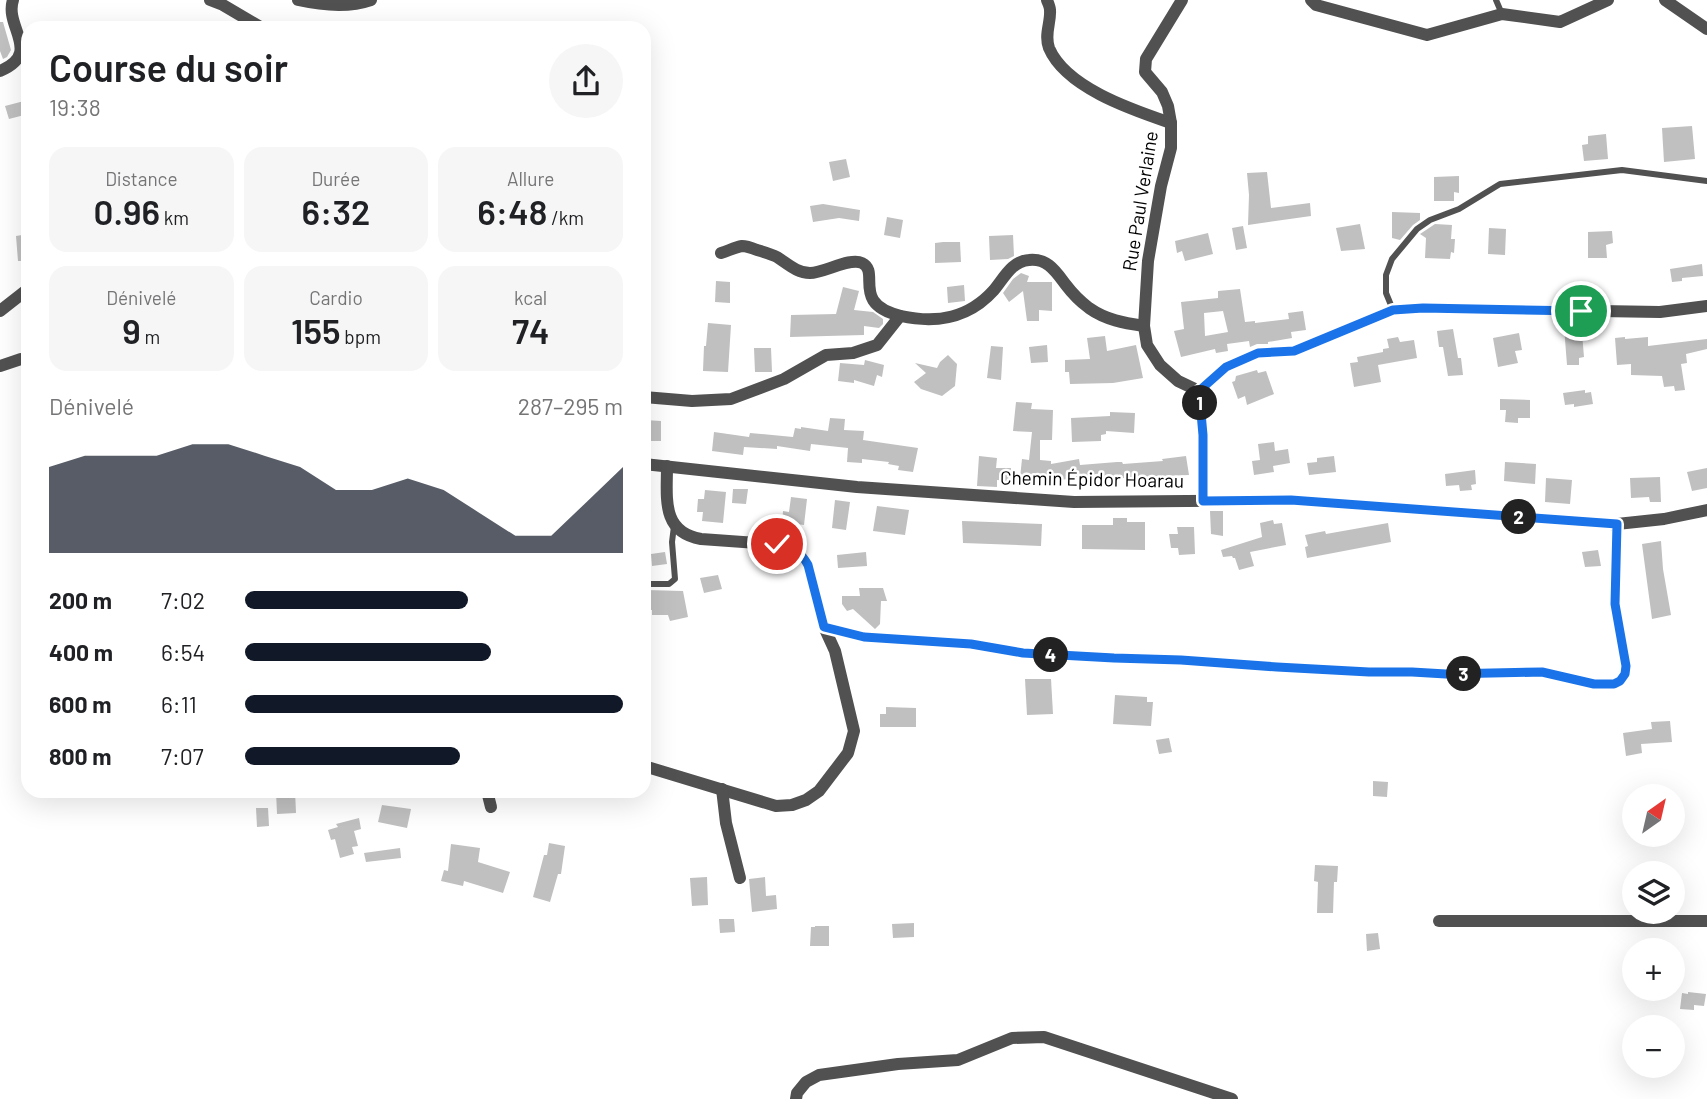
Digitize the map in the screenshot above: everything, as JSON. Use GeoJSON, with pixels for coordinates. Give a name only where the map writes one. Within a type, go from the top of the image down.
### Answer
{"type":"FeatureCollection","features":[{"type":"Feature","properties":{"kind":"street"},"geometry":{"type":"LineString","coordinates":[[0,71],[15,62],[21,49],[10,7],[13,0]]}},
{"type":"Feature","properties":{"kind":"street"},"geometry":{"type":"LineString","coordinates":[[209,0],[250,21]]}},
{"type":"Feature","properties":{"kind":"street"},"geometry":{"type":"LineString","coordinates":[[298,0],[326,5],[371,0]]}},
{"type":"Feature","properties":{"kind":"street"},"geometry":{"type":"LineString","coordinates":[[1047,0],[1050,11],[1046,31],[1049,47],[1068,74],[1125,107],[1171,123],[1162,92],[1145,72],[1146,59],[1182,0]]}},
{"type":"Feature","properties":{"kind":"street"},"geometry":{"type":"LineString","coordinates":[[1311,0],[1315,5],[1427,35],[1502,14],[1560,22],[1608,0]]}},
{"type":"Feature","properties":{"kind":"street"},"geometry":{"type":"LineString","coordinates":[[1664,0],[1707,29]]}},
{"type":"Feature","properties":{"kind":"street","name":"Rue Paul Verlaine"},"geometry":{"type":"LineString","coordinates":[[1171,123],[1171,148],[1161,186],[1148,261],[1144,326],[1147,345],[1160,365],[1178,381],[1199,391]]}},
{"type":"Feature","properties":{"kind":"street"},"geometry":{"type":"LineString","coordinates":[[721,253],[744,246],[775,256],[796,270],[812,273],[861,262],[870,272],[868,288],[878,306],[900,316],[945,318],[963,314],[980,304],[1012,267],[1030,259],[1040,260],[1049,264],[1068,288],[1090,308],[1117,322],[1144,326]]}},
{"type":"Feature","properties":{"kind":"street"},"geometry":{"type":"LineString","coordinates":[[0,311],[21,294]]}},
{"type":"Feature","properties":{"kind":"street"},"geometry":{"type":"LineString","coordinates":[[1203,501],[1203,435],[1199,391],[1226,367],[1258,353],[1294,351],[1393,310],[1423,308],[1660,312],[1707,306]]}},
{"type":"Feature","properties":{"kind":"street"},"geometry":{"type":"LineString","coordinates":[[651,398],[692,401],[731,398],[784,379],[826,355],[853,354],[877,345],[900,316]]}},
{"type":"Feature","properties":{"kind":"street"},"geometry":{"type":"LineString","coordinates":[[0,366],[21,359]]}},
{"type":"Feature","properties":{"kind":"street","name":"Chemin Épidor Hoarau"},"geometry":{"type":"LineString","coordinates":[[651,465],[858,488],[1074,502],[1291,500],[1617,524],[1664,519],[1707,510]]}},
{"type":"Feature","properties":{"kind":"street"},"geometry":{"type":"LineString","coordinates":[[651,768],[776,806],[792,805],[819,791],[848,753],[854,731],[835,650],[824,627],[808,565],[803,556],[787,545],[691,537],[682,532],[669,515],[667,466]]}},
{"type":"Feature","properties":{"kind":"street"},"geometry":{"type":"LineString","coordinates":[[824,627],[864,637],[971,644],[1023,653],[1369,672],[1542,672],[1594,684],[1614,684],[1625,674],[1626,666],[1615,604],[1617,524]]}},
{"type":"Feature","properties":{"kind":"street"},"geometry":{"type":"LineString","coordinates":[[722,789],[726,823],[740,878]]}},
{"type":"Feature","properties":{"kind":"street"},"geometry":{"type":"LineString","coordinates":[[489,798],[491,807]]}},
{"type":"Feature","properties":{"kind":"street"},"geometry":{"type":"LineString","coordinates":[[1439,921],[1707,921]]}},
{"type":"Feature","properties":{"kind":"street"},"geometry":{"type":"LineString","coordinates":[[796,1099],[797,1093],[806,1082],[820,1075],[898,1064],[958,1060],[1013,1038],[1044,1037],[1232,1099]]}},
{"type":"Feature","properties":{"kind":"lane"},"geometry":{"type":"LineString","coordinates":[[1496,0],[1502,14]]}},
{"type":"Feature","properties":{"kind":"lane"},"geometry":{"type":"LineString","coordinates":[[1393,310],[1386,293],[1386,275],[1392,259],[1417,229],[1430,220],[1459,209],[1500,184],[1622,170],[1707,181]]}},
{"type":"Feature","properties":{"kind":"lane"},"geometry":{"type":"LineString","coordinates":[[651,584],[668,584],[675,579],[672,542],[674,524]]}},
{"type":"Feature","properties":{"kind":"building"},"geometry":{"type":"Polygon","coordinates":[[[0,22],[3,22],[11,50],[3,59],[0,51],[0,22]]]}},
{"type":"Feature","properties":{"kind":"building"},"geometry":{"type":"Polygon","coordinates":[[[21,102],[21,116],[9,119],[5,106],[21,102]]]}},
{"type":"Feature","properties":{"kind":"building"},"geometry":{"type":"Polygon","coordinates":[[[1692,126],[1695,159],[1664,162],[1662,128],[1692,126]]]}},
{"type":"Feature","properties":{"kind":"building"},"geometry":{"type":"Polygon","coordinates":[[[1606,134],[1608,159],[1584,161],[1582,145],[1588,144],[1588,136],[1606,134]]]}},
{"type":"Feature","properties":{"kind":"building"},"geometry":{"type":"Polygon","coordinates":[[[846,159],[850,177],[833,181],[829,162],[846,159]]]}},
{"type":"Feature","properties":{"kind":"building"},"geometry":{"type":"Polygon","coordinates":[[[1267,172],[1271,208],[1310,203],[1311,216],[1248,225],[1247,173],[1267,172]]]}},
{"type":"Feature","properties":{"kind":"building"},"geometry":{"type":"Polygon","coordinates":[[[1459,176],[1459,193],[1454,192],[1454,201],[1434,201],[1434,177],[1459,176]]]}},
{"type":"Feature","properties":{"kind":"building"},"geometry":{"type":"Polygon","coordinates":[[[823,204],[860,210],[859,221],[839,218],[813,222],[810,206],[823,204]]]}},
{"type":"Feature","properties":{"kind":"building"},"geometry":{"type":"Polygon","coordinates":[[[1392,212],[1420,213],[1420,220],[1400,240],[1392,238],[1392,212]]]}},
{"type":"Feature","properties":{"kind":"building"},"geometry":{"type":"Polygon","coordinates":[[[887,217],[903,220],[900,238],[884,235],[887,217]]]}},
{"type":"Feature","properties":{"kind":"building"},"geometry":{"type":"Polygon","coordinates":[[[1360,224],[1365,249],[1341,251],[1336,228],[1360,224]]]}},
{"type":"Feature","properties":{"kind":"building"},"geometry":{"type":"Polygon","coordinates":[[[1435,224],[1452,225],[1451,239],[1455,239],[1454,253],[1451,252],[1450,259],[1425,258],[1426,238],[1420,234],[1435,224]]]}},
{"type":"Feature","properties":{"kind":"building"},"geometry":{"type":"Polygon","coordinates":[[[1243,226],[1247,248],[1236,250],[1232,228],[1243,226]]]}},
{"type":"Feature","properties":{"kind":"building"},"geometry":{"type":"Polygon","coordinates":[[[1489,228],[1506,229],[1505,255],[1488,254],[1489,228]]]}},
{"type":"Feature","properties":{"kind":"building"},"geometry":{"type":"Polygon","coordinates":[[[1612,231],[1613,243],[1606,245],[1607,258],[1588,258],[1588,232],[1612,231]]]}},
{"type":"Feature","properties":{"kind":"building"},"geometry":{"type":"Polygon","coordinates":[[[1208,233],[1213,254],[1185,261],[1182,251],[1177,253],[1175,241],[1208,233]]]}},
{"type":"Feature","properties":{"kind":"building"},"geometry":{"type":"Polygon","coordinates":[[[21,235],[21,261],[18,261],[16,236],[21,235]]]}},
{"type":"Feature","properties":{"kind":"building"},"geometry":{"type":"Polygon","coordinates":[[[1013,235],[1014,256],[990,260],[989,236],[1013,235]]]}},
{"type":"Feature","properties":{"kind":"building"},"geometry":{"type":"Polygon","coordinates":[[[960,242],[961,262],[935,263],[935,243],[960,242]]]}},
{"type":"Feature","properties":{"kind":"building"},"geometry":{"type":"Polygon","coordinates":[[[1702,264],[1703,276],[1672,282],[1670,269],[1702,264]]]}},
{"type":"Feature","properties":{"kind":"building"},"geometry":{"type":"Polygon","coordinates":[[[1021,273],[1029,276],[1027,282],[1052,282],[1052,311],[1039,310],[1039,321],[1027,321],[1023,291],[1009,302],[1003,293],[1021,273]]]}},
{"type":"Feature","properties":{"kind":"building"},"geometry":{"type":"Polygon","coordinates":[[[716,281],[730,282],[730,303],[715,302],[716,281]]]}},
{"type":"Feature","properties":{"kind":"building"},"geometry":{"type":"Polygon","coordinates":[[[964,285],[965,301],[948,303],[947,287],[964,285]]]}},
{"type":"Feature","properties":{"kind":"building"},"geometry":{"type":"Polygon","coordinates":[[[843,287],[859,291],[854,310],[873,312],[883,319],[879,328],[864,326],[864,335],[790,337],[791,315],[836,314],[843,287]]]}},
{"type":"Feature","properties":{"kind":"building"},"geometry":{"type":"Polygon","coordinates":[[[1240,289],[1245,322],[1289,319],[1288,313],[1303,311],[1306,330],[1291,332],[1292,338],[1268,344],[1250,347],[1249,341],[1227,344],[1228,351],[1216,353],[1215,349],[1181,357],[1174,331],[1184,329],[1181,302],[1218,298],[1218,291],[1240,289]],[[1223,311],[1204,313],[1205,336],[1228,332],[1223,311]]]}},
{"type":"Feature","properties":{"kind":"building"},"geometry":{"type":"Polygon","coordinates":[[[708,323],[731,325],[728,372],[703,371],[708,323]]]}},
{"type":"Feature","properties":{"kind":"building"},"geometry":{"type":"Polygon","coordinates":[[[1577,326],[1578,333],[1582,333],[1584,357],[1579,358],[1579,365],[1567,365],[1564,327],[1577,326]]]}},
{"type":"Feature","properties":{"kind":"building"},"geometry":{"type":"Polygon","coordinates":[[[1453,329],[1463,375],[1448,376],[1437,331],[1453,329]]]}},
{"type":"Feature","properties":{"kind":"building"},"geometry":{"type":"Polygon","coordinates":[[[1519,333],[1522,350],[1515,351],[1518,363],[1498,367],[1493,338],[1519,333]]]}},
{"type":"Feature","properties":{"kind":"building"},"geometry":{"type":"Polygon","coordinates":[[[1105,336],[1107,351],[1136,345],[1143,378],[1113,383],[1070,384],[1069,372],[1065,372],[1065,360],[1090,359],[1087,338],[1105,336]]]}},
{"type":"Feature","properties":{"kind":"building"},"geometry":{"type":"Polygon","coordinates":[[[1398,337],[1400,342],[1414,340],[1417,358],[1378,365],[1381,382],[1354,387],[1350,363],[1358,362],[1357,357],[1383,352],[1383,349],[1389,348],[1387,339],[1398,337]]]}},
{"type":"Feature","properties":{"kind":"building"},"geometry":{"type":"Polygon","coordinates":[[[1648,337],[1648,346],[1707,339],[1707,349],[1686,354],[1687,363],[1681,364],[1685,390],[1675,391],[1674,386],[1664,387],[1662,376],[1631,375],[1631,364],[1617,365],[1615,338],[1648,337]]]}},
{"type":"Feature","properties":{"kind":"building"},"geometry":{"type":"Polygon","coordinates":[[[1047,345],[1048,362],[1031,363],[1029,347],[1047,345]]]}},
{"type":"Feature","properties":{"kind":"building"},"geometry":{"type":"Polygon","coordinates":[[[991,346],[1003,347],[1001,380],[987,378],[991,346]]]}},
{"type":"Feature","properties":{"kind":"building"},"geometry":{"type":"Polygon","coordinates":[[[754,348],[771,348],[772,372],[755,372],[754,348]]]}},
{"type":"Feature","properties":{"kind":"building"},"geometry":{"type":"Polygon","coordinates":[[[948,355],[957,364],[955,386],[942,396],[921,389],[914,382],[926,373],[915,363],[937,368],[948,355]]]}},
{"type":"Feature","properties":{"kind":"building"},"geometry":{"type":"Polygon","coordinates":[[[865,360],[884,365],[882,377],[877,375],[874,386],[854,380],[854,383],[838,381],[840,363],[864,365],[865,360]]]}},
{"type":"Feature","properties":{"kind":"building"},"geometry":{"type":"Polygon","coordinates":[[[1257,370],[1258,373],[1266,371],[1274,394],[1247,405],[1245,396],[1238,399],[1232,382],[1236,376],[1257,370]]]}},
{"type":"Feature","properties":{"kind":"building"},"geometry":{"type":"Polygon","coordinates":[[[1585,390],[1585,393],[1591,392],[1593,404],[1574,407],[1574,404],[1565,405],[1563,393],[1585,390]]]}},
{"type":"Feature","properties":{"kind":"building"},"geometry":{"type":"Polygon","coordinates":[[[1500,399],[1530,400],[1530,418],[1518,418],[1518,423],[1505,422],[1506,410],[1500,410],[1500,399]]]}},
{"type":"Feature","properties":{"kind":"building"},"geometry":{"type":"Polygon","coordinates":[[[1016,402],[1032,403],[1031,409],[1053,410],[1052,440],[1040,440],[1040,460],[1051,461],[1051,464],[1079,459],[1080,465],[1117,462],[1123,464],[1186,456],[1189,475],[1105,480],[1105,477],[1098,477],[1097,474],[1061,480],[1020,478],[1022,459],[1029,460],[1032,432],[1013,431],[1016,402]]]}},
{"type":"Feature","properties":{"kind":"building"},"geometry":{"type":"Polygon","coordinates":[[[1110,412],[1135,413],[1134,433],[1106,431],[1106,434],[1101,435],[1101,441],[1072,442],[1071,418],[1110,416],[1110,412]]]}},
{"type":"Feature","properties":{"kind":"building"},"geometry":{"type":"Polygon","coordinates":[[[830,418],[845,419],[844,430],[864,431],[863,440],[918,448],[913,472],[898,470],[899,466],[888,464],[889,462],[862,459],[862,463],[847,462],[848,448],[811,444],[810,451],[777,446],[777,449],[744,447],[743,455],[712,451],[714,432],[749,437],[750,433],[793,437],[795,428],[828,431],[830,418]]]}},
{"type":"Feature","properties":{"kind":"building"},"geometry":{"type":"Polygon","coordinates":[[[651,420],[661,421],[661,441],[651,441],[651,420]]]}},
{"type":"Feature","properties":{"kind":"building"},"geometry":{"type":"Polygon","coordinates":[[[1274,442],[1275,451],[1288,449],[1290,463],[1273,466],[1274,472],[1254,475],[1252,461],[1260,460],[1258,444],[1274,442]]]}},
{"type":"Feature","properties":{"kind":"building"},"geometry":{"type":"Polygon","coordinates":[[[979,456],[997,458],[996,468],[1011,468],[1010,481],[997,480],[997,487],[977,486],[979,456]]]}},
{"type":"Feature","properties":{"kind":"building"},"geometry":{"type":"Polygon","coordinates":[[[1334,456],[1336,472],[1309,475],[1307,463],[1317,462],[1317,458],[1334,456]]]}},
{"type":"Feature","properties":{"kind":"building"},"geometry":{"type":"Polygon","coordinates":[[[1505,462],[1536,464],[1535,484],[1504,481],[1505,462]]]}},
{"type":"Feature","properties":{"kind":"building"},"geometry":{"type":"Polygon","coordinates":[[[1707,468],[1707,488],[1692,491],[1687,472],[1707,468]]]}},
{"type":"Feature","properties":{"kind":"building"},"geometry":{"type":"Polygon","coordinates":[[[1475,470],[1476,484],[1471,485],[1472,490],[1460,491],[1459,485],[1446,486],[1445,474],[1475,470]]]}},
{"type":"Feature","properties":{"kind":"building"},"geometry":{"type":"Polygon","coordinates":[[[1660,477],[1661,502],[1650,502],[1649,497],[1631,498],[1630,478],[1660,477]]]}},
{"type":"Feature","properties":{"kind":"building"},"geometry":{"type":"Polygon","coordinates":[[[1546,478],[1572,480],[1570,504],[1545,502],[1546,478]]]}},
{"type":"Feature","properties":{"kind":"building"},"geometry":{"type":"Polygon","coordinates":[[[733,489],[748,489],[746,504],[732,503],[733,489]]]}},
{"type":"Feature","properties":{"kind":"building"},"geometry":{"type":"Polygon","coordinates":[[[705,490],[726,492],[723,523],[702,521],[703,512],[697,512],[698,499],[704,499],[705,490]]]}},
{"type":"Feature","properties":{"kind":"building"},"geometry":{"type":"Polygon","coordinates":[[[791,497],[807,499],[804,525],[782,522],[783,511],[789,512],[791,497]]]}},
{"type":"Feature","properties":{"kind":"building"},"geometry":{"type":"Polygon","coordinates":[[[835,500],[850,502],[846,530],[832,528],[835,500]]]}},
{"type":"Feature","properties":{"kind":"building"},"geometry":{"type":"Polygon","coordinates":[[[877,506],[909,510],[905,535],[873,531],[877,506]]]}},
{"type":"Feature","properties":{"kind":"building"},"geometry":{"type":"Polygon","coordinates":[[[1210,511],[1223,511],[1223,536],[1211,534],[1210,511]]]}},
{"type":"Feature","properties":{"kind":"building"},"geometry":{"type":"Polygon","coordinates":[[[1113,518],[1127,518],[1127,522],[1145,522],[1145,550],[1082,549],[1082,525],[1113,525],[1113,518]]]}},
{"type":"Feature","properties":{"kind":"building"},"geometry":{"type":"Polygon","coordinates":[[[1273,520],[1274,524],[1282,523],[1286,545],[1250,552],[1254,566],[1239,570],[1235,558],[1223,557],[1221,550],[1262,537],[1260,523],[1273,520]]]}},
{"type":"Feature","properties":{"kind":"building"},"geometry":{"type":"Polygon","coordinates":[[[962,521],[1042,524],[1041,546],[963,543],[962,521]]]}},
{"type":"Feature","properties":{"kind":"building"},"geometry":{"type":"Polygon","coordinates":[[[1388,523],[1391,542],[1307,558],[1305,535],[1388,523]]]}},
{"type":"Feature","properties":{"kind":"building"},"geometry":{"type":"Polygon","coordinates":[[[1177,527],[1194,527],[1195,554],[1179,555],[1178,548],[1171,548],[1169,534],[1178,534],[1177,527]]]}},
{"type":"Feature","properties":{"kind":"building"},"geometry":{"type":"Polygon","coordinates":[[[1661,541],[1671,615],[1652,619],[1642,544],[1661,541]]]}},
{"type":"Feature","properties":{"kind":"building"},"geometry":{"type":"Polygon","coordinates":[[[1598,550],[1601,566],[1585,567],[1582,552],[1598,550]]]}},
{"type":"Feature","properties":{"kind":"building"},"geometry":{"type":"Polygon","coordinates":[[[665,552],[667,564],[652,566],[651,554],[665,552]]]}},
{"type":"Feature","properties":{"kind":"building"},"geometry":{"type":"Polygon","coordinates":[[[866,552],[867,566],[838,568],[837,555],[866,552]]]}},
{"type":"Feature","properties":{"kind":"building"},"geometry":{"type":"Polygon","coordinates":[[[718,575],[722,589],[704,593],[700,578],[718,575]]]}},
{"type":"Feature","properties":{"kind":"building"},"geometry":{"type":"Polygon","coordinates":[[[859,588],[883,588],[887,601],[881,601],[880,624],[875,629],[853,609],[847,611],[842,604],[842,596],[860,596],[859,588]]]}},
{"type":"Feature","properties":{"kind":"building"},"geometry":{"type":"Polygon","coordinates":[[[651,590],[683,591],[688,617],[670,621],[668,615],[652,615],[651,590]]]}},
{"type":"Feature","properties":{"kind":"building"},"geometry":{"type":"Polygon","coordinates":[[[1025,679],[1051,679],[1053,714],[1027,715],[1025,679]]]}},
{"type":"Feature","properties":{"kind":"building"},"geometry":{"type":"Polygon","coordinates":[[[1115,695],[1147,697],[1147,702],[1153,702],[1151,726],[1113,724],[1115,695]]]}},
{"type":"Feature","properties":{"kind":"building"},"geometry":{"type":"Polygon","coordinates":[[[886,707],[916,708],[916,727],[880,727],[880,714],[886,714],[886,707]]]}},
{"type":"Feature","properties":{"kind":"building"},"geometry":{"type":"Polygon","coordinates":[[[1670,721],[1672,742],[1641,744],[1642,753],[1626,756],[1623,733],[1652,729],[1651,722],[1670,721]]]}},
{"type":"Feature","properties":{"kind":"building"},"geometry":{"type":"Polygon","coordinates":[[[1169,738],[1172,752],[1159,754],[1156,740],[1169,738]]]}},
{"type":"Feature","properties":{"kind":"building"},"geometry":{"type":"Polygon","coordinates":[[[1373,781],[1388,782],[1387,797],[1373,796],[1373,781]]]}},
{"type":"Feature","properties":{"kind":"building"},"geometry":{"type":"Polygon","coordinates":[[[276,798],[295,798],[296,813],[277,814],[276,798]]]}},
{"type":"Feature","properties":{"kind":"building"},"geometry":{"type":"Polygon","coordinates":[[[382,805],[411,809],[407,828],[378,822],[382,805]]]}},
{"type":"Feature","properties":{"kind":"building"},"geometry":{"type":"Polygon","coordinates":[[[256,808],[268,808],[269,826],[257,827],[256,808]]]}},
{"type":"Feature","properties":{"kind":"building"},"geometry":{"type":"Polygon","coordinates":[[[359,818],[361,829],[354,831],[358,846],[352,847],[354,854],[340,858],[335,839],[331,840],[328,830],[338,827],[336,824],[359,818]]]}},
{"type":"Feature","properties":{"kind":"building"},"geometry":{"type":"Polygon","coordinates":[[[549,843],[565,846],[561,874],[558,874],[550,902],[533,897],[549,843]]]}},
{"type":"Feature","properties":{"kind":"building"},"geometry":{"type":"Polygon","coordinates":[[[451,844],[480,848],[478,862],[510,872],[503,893],[464,881],[463,886],[441,881],[444,870],[448,871],[451,844]]]}},
{"type":"Feature","properties":{"kind":"building"},"geometry":{"type":"Polygon","coordinates":[[[400,848],[401,858],[366,862],[364,853],[400,848]]]}},
{"type":"Feature","properties":{"kind":"building"},"geometry":{"type":"Polygon","coordinates":[[[1315,865],[1338,866],[1337,882],[1334,882],[1333,913],[1317,913],[1318,882],[1314,881],[1315,865]]]}},
{"type":"Feature","properties":{"kind":"building"},"geometry":{"type":"Polygon","coordinates":[[[707,877],[708,905],[692,906],[690,878],[707,877]]]}},
{"type":"Feature","properties":{"kind":"building"},"geometry":{"type":"Polygon","coordinates":[[[765,877],[766,896],[776,895],[777,909],[752,912],[749,879],[765,877]]]}},
{"type":"Feature","properties":{"kind":"building"},"geometry":{"type":"Polygon","coordinates":[[[719,919],[734,919],[735,932],[720,933],[719,919]]]}},
{"type":"Feature","properties":{"kind":"building"},"geometry":{"type":"Polygon","coordinates":[[[914,923],[914,937],[893,938],[892,924],[914,923]]]}},
{"type":"Feature","properties":{"kind":"building"},"geometry":{"type":"Polygon","coordinates":[[[829,926],[829,946],[810,946],[811,927],[829,926]]]}},
{"type":"Feature","properties":{"kind":"building"},"geometry":{"type":"Polygon","coordinates":[[[1378,933],[1380,949],[1367,951],[1366,934],[1378,933]]]}},
{"type":"Feature","properties":{"kind":"building"},"geometry":{"type":"Polygon","coordinates":[[[1685,994],[1706,994],[1704,1006],[1694,1005],[1694,1010],[1680,1009],[1681,1001],[1685,1001],[1685,994]]]}},
{"type":"Feature","properties":{"kind":"route"},"geometry":{"type":"LineString","coordinates":[[777,544],[787,545],[803,556],[808,565],[824,627],[864,637],[971,644],[1023,653],[1369,672],[1542,672],[1594,684],[1614,684],[1625,674],[1626,666],[1615,604],[1617,524],[1291,500],[1203,501],[1203,435],[1199,391],[1226,367],[1258,353],[1294,351],[1393,310],[1423,308],[1581,311]]}}]}
